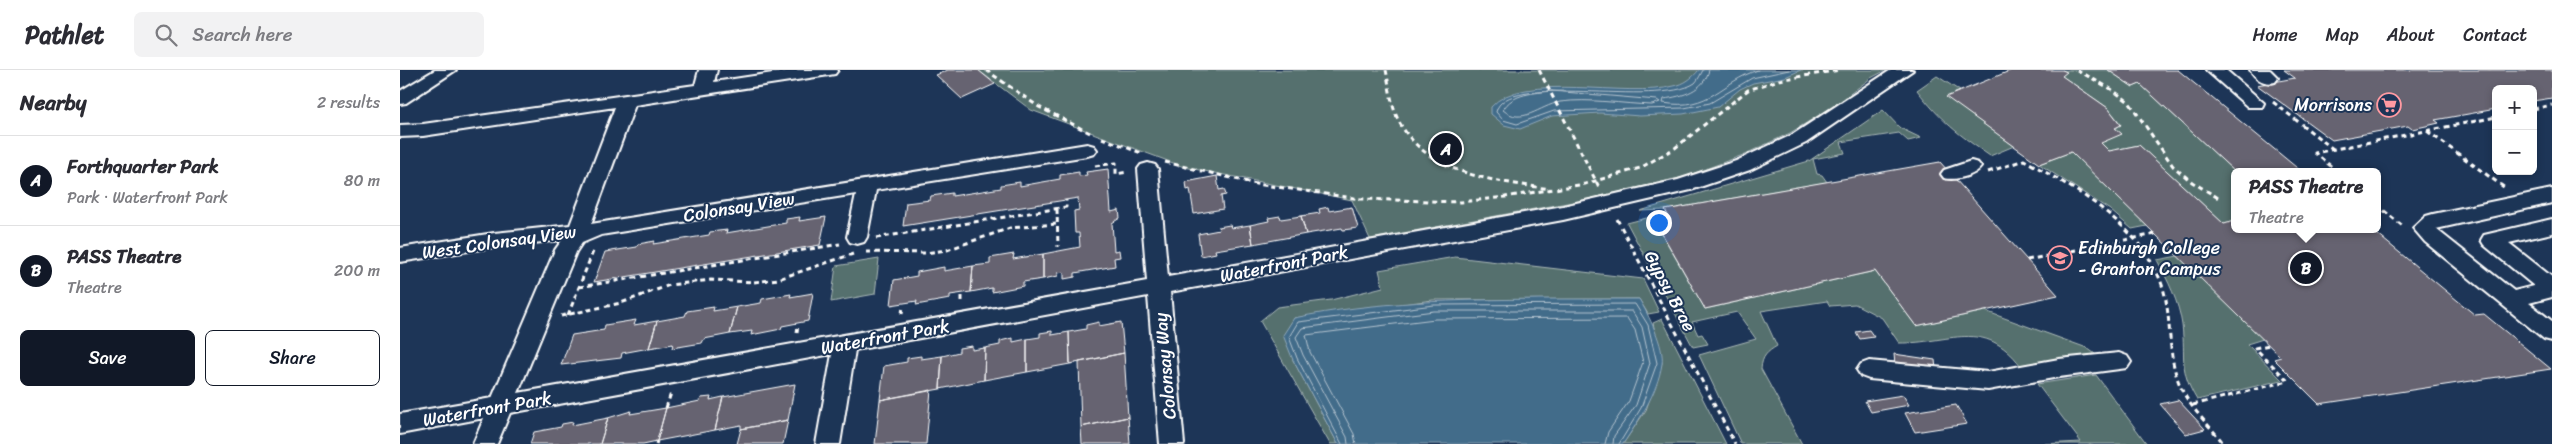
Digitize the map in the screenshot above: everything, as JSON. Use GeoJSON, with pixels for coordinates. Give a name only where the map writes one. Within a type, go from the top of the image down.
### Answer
{"type":"FeatureCollection","features":[{"type":"Feature","properties":{"kind":"street"},"geometry":{"type":"LineString","coordinates":[[400,99],[447,70]]}},
{"type":"Feature","properties":{"kind":"street"},"geometry":{"type":"LineString","coordinates":[[702,89],[708,70]]}},
{"type":"Feature","properties":{"kind":"street"},"geometry":{"type":"LineString","coordinates":[[400,131],[423,130],[829,70]]}},
{"type":"Feature","properties":{"kind":"street","name":"Waterfront Park"},"geometry":{"type":"LineString","coordinates":[[400,424],[1371,248],[1609,204],[1683,187],[1771,153],[1828,121],[1877,86],[1904,70]]}},
{"type":"Feature","properties":{"kind":"street"},"geometry":{"type":"LineString","coordinates":[[2215,70],[2264,102]]}},
{"type":"Feature","properties":{"kind":"street"},"geometry":{"type":"LineString","coordinates":[[485,444],[566,250],[588,231],[626,101]]}},
{"type":"Feature","properties":{"kind":"street","name":"Colonsay View"},"geometry":{"type":"LineString","coordinates":[[588,231],[867,187],[1093,140]]}},
{"type":"Feature","properties":{"kind":"street","name":"Colonsay Way"},"geometry":{"type":"LineString","coordinates":[[1150,161],[1158,287],[1172,444]]}},
{"type":"Feature","properties":{"kind":"street"},"geometry":{"type":"LineString","coordinates":[[1951,174],[1977,170]]}},
{"type":"Feature","properties":{"kind":"street"},"geometry":{"type":"LineString","coordinates":[[857,240],[867,187]]}},
{"type":"Feature","properties":{"kind":"street"},"geometry":{"type":"LineString","coordinates":[[2552,196],[2433,221],[2423,228],[2509,300],[2552,333]]}},
{"type":"Feature","properties":{"kind":"street"},"geometry":{"type":"LineString","coordinates":[[2552,226],[2491,240],[2552,288]]}},
{"type":"Feature","properties":{"kind":"street","name":"West Colonsay View"},"geometry":{"type":"LineString","coordinates":[[400,255],[494,240],[588,231]]}},
{"type":"Feature","properties":{"kind":"street"},"geometry":{"type":"LineString","coordinates":[[2509,300],[2552,288]]}},
{"type":"Feature","properties":{"kind":"street"},"geometry":{"type":"LineString","coordinates":[[828,444],[845,344]]}},
{"type":"Feature","properties":{"kind":"street"},"geometry":{"type":"LineString","coordinates":[[1869,370],[1988,381],[2060,368],[2119,362]]}},
{"type":"Feature","properties":{"kind":"path"},"geometry":{"type":"LineString","coordinates":[[986,70],[1038,107],[1093,140],[1150,161],[1256,184],[1361,199],[1461,202],[1553,189],[1640,168],[1665,156],[1748,90],[1779,80],[1840,70]]}},
{"type":"Feature","properties":{"kind":"path"},"geometry":{"type":"LineString","coordinates":[[1386,70],[1400,124],[1415,144],[1466,173],[1502,183],[1553,189]]}},
{"type":"Feature","properties":{"kind":"path","name":"Gypsy Brae"},"geometry":{"type":"LineString","coordinates":[[1539,70],[1735,444]]}},
{"type":"Feature","properties":{"kind":"path"},"geometry":{"type":"LineString","coordinates":[[2077,70],[2110,87],[2129,102],[2148,123],[2169,160],[2191,181],[2220,199]]}},
{"type":"Feature","properties":{"kind":"path"},"geometry":{"type":"LineString","coordinates":[[2264,102],[2334,149]]}},
{"type":"Feature","properties":{"kind":"path"},"geometry":{"type":"LineString","coordinates":[[2537,108],[2552,105]]}},
{"type":"Feature","properties":{"kind":"path"},"geometry":{"type":"LineString","coordinates":[[2333,168],[2315,153],[2492,118]]}},
{"type":"Feature","properties":{"kind":"path"},"geometry":{"type":"LineString","coordinates":[[2427,131],[2524,202]]}},
{"type":"Feature","properties":{"kind":"path"},"geometry":{"type":"LineString","coordinates":[[1093,140],[1088,167],[1116,163],[1116,174],[1150,161],[1173,165]]}},
{"type":"Feature","properties":{"kind":"path"},"geometry":{"type":"LineString","coordinates":[[1977,170],[2024,160],[2067,184],[2105,210],[2133,238],[2159,276],[2168,306],[2173,366],[2184,394],[2224,444]]}},
{"type":"Feature","properties":{"kind":"path"},"geometry":{"type":"LineString","coordinates":[[579,287],[857,240],[1056,209],[1066,207],[1066,200]]}},
{"type":"Feature","properties":{"kind":"path"},"geometry":{"type":"LineString","coordinates":[[1056,209],[1058,246]]}},
{"type":"Feature","properties":{"kind":"path"},"geometry":{"type":"LineString","coordinates":[[537,320],[622,303],[670,285],[711,280],[754,282],[778,279],[843,256],[866,252],[925,253],[940,251],[967,244],[1010,228],[1057,224]]}},
{"type":"Feature","properties":{"kind":"path"},"geometry":{"type":"LineString","coordinates":[[568,315],[579,287],[588,231]]}},
{"type":"Feature","properties":{"kind":"path"},"geometry":{"type":"LineString","coordinates":[[2027,260],[2155,234]]}},
{"type":"Feature","properties":{"kind":"path"},"geometry":{"type":"LineString","coordinates":[[902,314],[903,306]]}},
{"type":"Feature","properties":{"kind":"path"},"geometry":{"type":"LineString","coordinates":[[2193,405],[2288,381],[2255,348],[2269,345]]}},
{"type":"Feature","properties":{"kind":"green space"},"geometry":{"type":"Polygon","coordinates":[[[978,70],[1886,70],[1871,78],[1834,106],[1790,133],[1743,155],[1684,177],[1589,199],[1370,239],[1352,200],[1184,167],[1031,110],[978,70]]]}},
{"type":"Feature","properties":{"kind":"green space"},"geometry":{"type":"Polygon","coordinates":[[[2062,70],[2108,70],[2133,87],[2140,84],[2231,168],[2231,222],[2224,224],[2139,145],[2109,151],[2101,143],[2121,124],[2108,108],[2062,76],[2066,72],[2062,70]]]}},
{"type":"Feature","properties":{"kind":"green space"},"geometry":{"type":"Polygon","coordinates":[[[1937,76],[1960,91],[1947,97],[2014,146],[1990,156],[1950,126],[1917,90],[1937,76]]]}},
{"type":"Feature","properties":{"kind":"green space"},"geometry":{"type":"Polygon","coordinates":[[[1883,110],[1900,128],[1921,138],[1908,141],[1899,133],[1841,142],[1845,153],[1813,159],[1817,174],[1822,175],[1827,182],[1665,210],[1640,211],[1809,161],[1883,110]]]}},
{"type":"Feature","properties":{"kind":"green space"},"geometry":{"type":"Polygon","coordinates":[[[2071,152],[2147,226],[2132,229],[2110,210],[2039,164],[2071,152]]]}},
{"type":"Feature","properties":{"kind":"green space"},"geometry":{"type":"Polygon","coordinates":[[[1666,213],[1671,220],[1656,224],[1705,309],[1875,271],[1916,326],[1985,311],[2087,348],[2095,354],[2021,366],[2007,351],[1993,342],[1979,337],[1965,336],[1899,343],[1882,318],[1855,304],[1830,306],[1827,301],[1761,311],[1777,346],[1766,355],[1761,369],[1802,444],[1741,444],[1699,355],[1756,339],[1737,312],[1692,322],[1698,335],[1702,334],[1708,344],[1693,347],[1627,223],[1666,213]]]}},
{"type":"Feature","properties":{"kind":"green space"},"geometry":{"type":"Polygon","coordinates":[[[2178,256],[2263,339],[2247,344],[2282,380],[2197,400],[2187,380],[2185,371],[2182,325],[2176,300],[2157,260],[2178,256]]]}},
{"type":"Feature","properties":{"kind":"green space"},"geometry":{"type":"Polygon","coordinates":[[[1455,257],[1643,279],[1659,312],[1648,314],[1639,299],[1433,300],[1294,318],[1293,360],[1338,444],[1330,444],[1260,321],[1277,307],[1331,300],[1383,287],[1379,270],[1455,257]]]}},
{"type":"Feature","properties":{"kind":"green space"},"geometry":{"type":"Polygon","coordinates":[[[879,259],[875,294],[831,302],[836,266],[879,259]]]}},
{"type":"Feature","properties":{"kind":"green space"},"geometry":{"type":"Polygon","coordinates":[[[1662,319],[1726,444],[1623,444],[1646,410],[1662,363],[1653,323],[1662,319]]]}},
{"type":"Feature","properties":{"kind":"green space"},"geometry":{"type":"Polygon","coordinates":[[[2096,375],[2147,444],[2043,444],[2081,442],[2037,384],[2096,375]]]}},
{"type":"Feature","properties":{"kind":"water"},"geometry":{"type":"Polygon","coordinates":[[[1699,70],[1801,70],[1785,77],[1753,83],[1740,89],[1718,107],[1683,114],[1640,116],[1600,113],[1552,116],[1520,129],[1504,125],[1491,114],[1491,107],[1506,96],[1526,90],[1576,87],[1630,90],[1654,89],[1682,84],[1699,70]]]}},
{"type":"Feature","properties":{"kind":"water"},"geometry":{"type":"Polygon","coordinates":[[[1639,299],[1643,305],[1661,349],[1662,364],[1652,396],[1623,444],[1338,444],[1293,360],[1283,335],[1294,318],[1324,312],[1447,301],[1639,299]]]}},
{"type":"Feature","properties":{"kind":"building"},"geometry":{"type":"Polygon","coordinates":[[[948,70],[978,70],[995,84],[962,99],[936,75],[948,70]]]}},
{"type":"Feature","properties":{"kind":"building"},"geometry":{"type":"Polygon","coordinates":[[[2012,70],[2062,70],[2067,72],[2062,76],[2108,108],[2121,125],[2115,128],[2122,134],[2101,143],[2109,151],[2139,145],[2224,224],[2231,222],[2231,233],[2376,233],[2475,315],[2484,314],[2551,369],[2319,404],[2274,359],[2281,357],[2071,152],[2039,164],[1946,97],[2012,70]]]}},
{"type":"Feature","properties":{"kind":"building"},"geometry":{"type":"Polygon","coordinates":[[[2108,70],[2178,70],[2297,168],[2231,168],[2140,84],[2133,87],[2108,70]]]}},
{"type":"Feature","properties":{"kind":"building","name":"Morrisons"},"geometry":{"type":"Polygon","coordinates":[[[2284,70],[2552,70],[2552,98],[2537,100],[2537,85],[2492,85],[2492,110],[2435,120],[2439,123],[2412,129],[2408,126],[2332,140],[2257,85],[2295,78],[2284,70]]]}},
{"type":"Feature","properties":{"kind":"building"},"geometry":{"type":"Polygon","coordinates":[[[1940,162],[2058,295],[1916,326],[1875,271],[1705,309],[1656,223],[1671,220],[1665,210],[1940,162]]]}},
{"type":"Feature","properties":{"kind":"building"},"geometry":{"type":"Polygon","coordinates":[[[1108,169],[1111,212],[1119,210],[1120,218],[1112,223],[1114,251],[1119,250],[1120,257],[1114,258],[1115,266],[1075,273],[1075,277],[1064,279],[1064,272],[1058,273],[1058,276],[1043,279],[1043,254],[1080,247],[1079,233],[1075,233],[1074,211],[1079,210],[1078,198],[903,226],[906,203],[930,200],[931,196],[952,193],[952,196],[1001,188],[1001,185],[1020,182],[1020,186],[1060,179],[1060,175],[1079,172],[1079,176],[1087,175],[1086,172],[1108,169]]]}},
{"type":"Feature","properties":{"kind":"building"},"geometry":{"type":"Polygon","coordinates":[[[1217,176],[1219,190],[1224,189],[1226,195],[1221,196],[1223,209],[1194,214],[1190,189],[1187,190],[1186,182],[1217,176]]]}},
{"type":"Feature","properties":{"kind":"building"},"geometry":{"type":"Polygon","coordinates":[[[1328,207],[1329,211],[1352,207],[1358,228],[1343,230],[1342,228],[1306,234],[1301,216],[1320,213],[1319,209],[1328,207]]]}},
{"type":"Feature","properties":{"kind":"building"},"geometry":{"type":"Polygon","coordinates":[[[1280,216],[1281,219],[1301,216],[1306,234],[1253,244],[1250,225],[1269,221],[1268,218],[1280,216]]]}},
{"type":"Feature","properties":{"kind":"building"},"geometry":{"type":"Polygon","coordinates":[[[800,217],[799,221],[826,217],[820,245],[594,282],[605,252],[637,247],[638,244],[655,241],[653,244],[709,235],[710,232],[727,230],[726,233],[786,223],[786,219],[800,217]]]}},
{"type":"Feature","properties":{"kind":"building"},"geometry":{"type":"Polygon","coordinates":[[[1230,225],[1231,228],[1250,225],[1253,244],[1215,250],[1216,253],[1201,256],[1198,234],[1219,230],[1218,227],[1230,225]]]}},
{"type":"Feature","properties":{"kind":"building"},"geometry":{"type":"Polygon","coordinates":[[[1014,254],[1013,259],[1043,254],[1043,279],[1023,282],[1023,286],[992,292],[992,288],[971,292],[973,266],[990,264],[990,258],[1014,254]]]}},
{"type":"Feature","properties":{"kind":"building"},"geometry":{"type":"Polygon","coordinates":[[[973,266],[971,292],[950,295],[950,299],[916,305],[917,301],[891,305],[894,280],[917,276],[917,272],[944,267],[944,271],[973,266]]]}},
{"type":"Feature","properties":{"kind":"building"},"geometry":{"type":"Polygon","coordinates":[[[813,293],[808,321],[751,335],[752,331],[730,334],[737,307],[761,303],[762,299],[791,294],[790,297],[813,293]]]}},
{"type":"Feature","properties":{"kind":"building"},"geometry":{"type":"Polygon","coordinates":[[[714,307],[713,311],[737,307],[730,334],[704,339],[702,343],[672,348],[673,344],[649,348],[657,321],[685,316],[687,311],[714,307]]]}},
{"type":"Feature","properties":{"kind":"building"},"geometry":{"type":"Polygon","coordinates":[[[636,320],[634,325],[657,321],[649,348],[622,353],[621,358],[561,365],[572,335],[604,330],[605,325],[636,320]]]}},
{"type":"Feature","properties":{"kind":"building"},"geometry":{"type":"Polygon","coordinates":[[[1099,322],[1099,326],[1121,322],[1124,353],[1070,364],[1069,332],[1086,329],[1086,325],[1099,322]]]}},
{"type":"Feature","properties":{"kind":"building"},"geometry":{"type":"Polygon","coordinates":[[[1869,330],[1874,337],[1860,339],[1856,332],[1869,330]]]}},
{"type":"Feature","properties":{"kind":"building"},"geometry":{"type":"Polygon","coordinates":[[[1052,331],[1052,335],[1069,332],[1070,364],[1027,372],[1027,339],[1040,337],[1040,333],[1052,331]]]}},
{"type":"Feature","properties":{"kind":"building"},"geometry":{"type":"Polygon","coordinates":[[[1013,338],[1013,342],[1027,339],[1027,372],[984,380],[985,348],[1000,345],[1000,341],[1013,338]]]}},
{"type":"Feature","properties":{"kind":"building"},"geometry":{"type":"Polygon","coordinates":[[[972,346],[972,350],[985,348],[984,380],[940,389],[942,356],[959,352],[959,348],[972,346]]]}},
{"type":"Feature","properties":{"kind":"building"},"geometry":{"type":"Polygon","coordinates":[[[1124,353],[1128,417],[1081,427],[1079,362],[1124,353]]]}},
{"type":"Feature","properties":{"kind":"building"},"geometry":{"type":"Polygon","coordinates":[[[1894,354],[1935,360],[1936,370],[1895,365],[1894,354]]]}},
{"type":"Feature","properties":{"kind":"building"},"geometry":{"type":"Polygon","coordinates":[[[921,356],[921,359],[942,356],[940,389],[880,400],[884,366],[907,362],[907,358],[921,356]]]}},
{"type":"Feature","properties":{"kind":"building"},"geometry":{"type":"Polygon","coordinates":[[[795,384],[788,420],[741,429],[741,425],[715,430],[723,397],[795,384]]]}},
{"type":"Feature","properties":{"kind":"building"},"geometry":{"type":"Polygon","coordinates":[[[931,390],[926,444],[875,444],[880,400],[931,390]]]}},
{"type":"Feature","properties":{"kind":"building"},"geometry":{"type":"Polygon","coordinates":[[[1903,395],[1909,405],[1871,412],[1865,401],[1903,395]]]}},
{"type":"Feature","properties":{"kind":"building"},"geometry":{"type":"Polygon","coordinates":[[[711,397],[710,400],[723,397],[715,430],[657,441],[666,408],[711,397]]]}},
{"type":"Feature","properties":{"kind":"building"},"geometry":{"type":"Polygon","coordinates":[[[2178,400],[2205,429],[2186,434],[2160,404],[2178,400]]]}},
{"type":"Feature","properties":{"kind":"building"},"geometry":{"type":"Polygon","coordinates":[[[1956,405],[1967,424],[1915,432],[1905,413],[1956,405]]]}},
{"type":"Feature","properties":{"kind":"building"},"geometry":{"type":"Polygon","coordinates":[[[666,408],[657,441],[643,444],[600,444],[608,418],[631,411],[630,414],[666,408]]]}},
{"type":"Feature","properties":{"kind":"building"},"geometry":{"type":"Polygon","coordinates":[[[1128,417],[1130,444],[1082,444],[1081,427],[1128,417]]]}},
{"type":"Feature","properties":{"kind":"building"},"geometry":{"type":"Polygon","coordinates":[[[608,418],[600,444],[530,444],[534,432],[561,427],[562,424],[573,422],[572,425],[608,418]]]}},
{"type":"Feature","properties":{"kind":"building"},"geometry":{"type":"Polygon","coordinates":[[[788,420],[783,444],[737,444],[741,429],[788,420]]]}},
{"type":"Feature","properties":{"kind":"place","name":"Morrisons"},"geometry":{"type":"Point","coordinates":[2389,105]}},
{"type":"Feature","properties":{"kind":"place","name":"Forthquarter Park"},"geometry":{"type":"Point","coordinates":[1446,149]}},
{"type":"Feature","properties":{"kind":"place","name":"Edinburgh College - Granton Campus"},"geometry":{"type":"Point","coordinates":[2060,258]}},
{"type":"Feature","properties":{"kind":"place","name":"PASS Theatre"},"geometry":{"type":"Point","coordinates":[2306,268]}}]}
